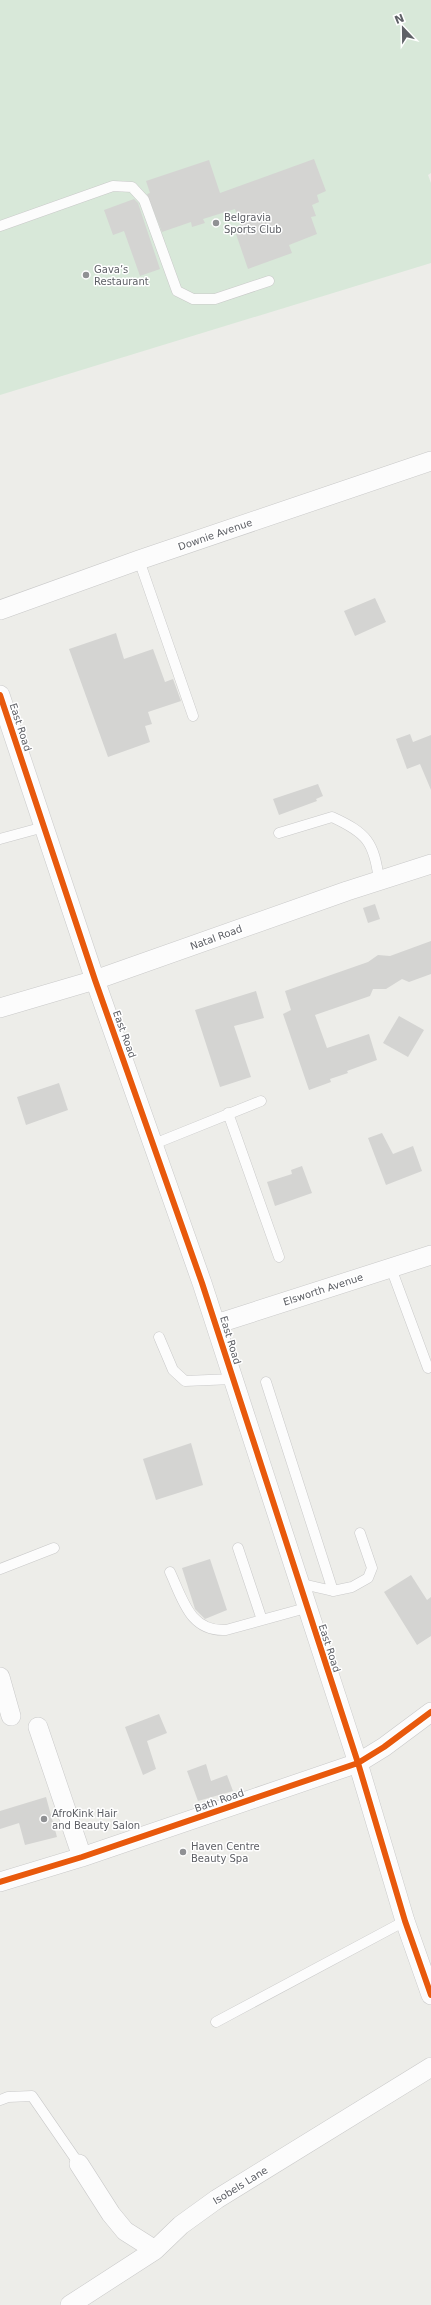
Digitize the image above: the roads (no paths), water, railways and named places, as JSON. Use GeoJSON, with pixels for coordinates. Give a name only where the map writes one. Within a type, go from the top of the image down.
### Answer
{"type":"FeatureCollection","features":[{"type":"Feature","properties":{"kind":"street","name":"Downie Avenue"},"geometry":{"type":"LineString","coordinates":[[0,610],[139,560],[431,461]]}},
{"type":"Feature","properties":{"kind":"street","name":"East Road"},"geometry":{"type":"LineString","coordinates":[[0,695],[95,980],[154,1144],[216,1324],[306,1608],[358,1763],[405,1921],[431,1995]]}},
{"type":"Feature","properties":{"kind":"street","name":"Natal Road"},"geometry":{"type":"LineString","coordinates":[[0,1008],[95,980],[379,880],[431,864]]}},
{"type":"Feature","properties":{"kind":"street","name":"Elsworth Avenue"},"geometry":{"type":"LineString","coordinates":[[216,1324],[431,1255]]}},
{"type":"Feature","properties":{"kind":"street"},"geometry":{"type":"LineString","coordinates":[[0,1677],[11,1716]]}},
{"type":"Feature","properties":{"kind":"street","name":"Bath Road"},"geometry":{"type":"LineString","coordinates":[[0,1882],[82,1857],[358,1763],[384,1747],[431,1712]]}},
{"type":"Feature","properties":{"kind":"street"},"geometry":{"type":"LineString","coordinates":[[38,1727],[82,1857]]}},
{"type":"Feature","properties":{"kind":"street","name":"Isobels Lane"},"geometry":{"type":"LineString","coordinates":[[70,2305],[155,2250],[181,2225],[217,2199],[431,2068]]}},
{"type":"Feature","properties":{"kind":"street"},"geometry":{"type":"LineString","coordinates":[[79,2164],[111,2214],[125,2231],[155,2250]]}},
{"type":"Feature","properties":{"kind":"lane"},"geometry":{"type":"LineString","coordinates":[[0,226],[113,186],[132,187],[144,200],[176,291],[193,299],[216,299],[269,281]]}},
{"type":"Feature","properties":{"kind":"lane"},"geometry":{"type":"LineString","coordinates":[[139,560],[193,716]]}},
{"type":"Feature","properties":{"kind":"lane"},"geometry":{"type":"LineString","coordinates":[[280,833],[332,817],[352,826],[372,846],[379,880]]}},
{"type":"Feature","properties":{"kind":"lane"},"geometry":{"type":"LineString","coordinates":[[0,839],[44,827]]}},
{"type":"Feature","properties":{"kind":"lane"},"geometry":{"type":"LineString","coordinates":[[154,1144],[261,1101]]}},
{"type":"Feature","properties":{"kind":"lane"},"geometry":{"type":"LineString","coordinates":[[228,1113],[279,1257]]}},
{"type":"Feature","properties":{"kind":"lane"},"geometry":{"type":"LineString","coordinates":[[391,1268],[428,1368]]}},
{"type":"Feature","properties":{"kind":"lane"},"geometry":{"type":"LineString","coordinates":[[159,1337],[173,1370],[185,1381],[233,1379]]}},
{"type":"Feature","properties":{"kind":"lane"},"geometry":{"type":"LineString","coordinates":[[266,1382],[334,1591]]}},
{"type":"Feature","properties":{"kind":"lane"},"geometry":{"type":"LineString","coordinates":[[298,1582],[334,1591],[352,1587],[368,1578],[372,1568],[360,1533]]}},
{"type":"Feature","properties":{"kind":"lane"},"geometry":{"type":"LineString","coordinates":[[0,1569],[54,1548]]}},
{"type":"Feature","properties":{"kind":"lane"},"geometry":{"type":"LineString","coordinates":[[238,1548],[262,1620]]}},
{"type":"Feature","properties":{"kind":"lane"},"geometry":{"type":"LineString","coordinates":[[170,1572],[188,1612],[204,1627],[215,1631],[226,1630],[306,1608]]}},
{"type":"Feature","properties":{"kind":"lane"},"geometry":{"type":"LineString","coordinates":[[298,1582],[358,1763]]}},
{"type":"Feature","properties":{"kind":"lane"},"geometry":{"type":"LineString","coordinates":[[216,2022],[405,1921]]}},
{"type":"Feature","properties":{"kind":"lane"},"geometry":{"type":"LineString","coordinates":[[0,2100],[8,2097],[32,2096],[79,2164]]}},
{"type":"Feature","properties":{"kind":"place","name":"Belgravia Sports Club"},"geometry":{"type":"Point","coordinates":[216,223]}},
{"type":"Feature","properties":{"kind":"place","name":"Gava’s Restaurant"},"geometry":{"type":"Point","coordinates":[86,275]}},
{"type":"Feature","properties":{"kind":"place","name":"AfroKink Hair and Beauty Salon"},"geometry":{"type":"Point","coordinates":[44,1819]}},
{"type":"Feature","properties":{"kind":"place","name":"Haven Centre Beauty Spa"},"geometry":{"type":"Point","coordinates":[183,1852]}}]}
